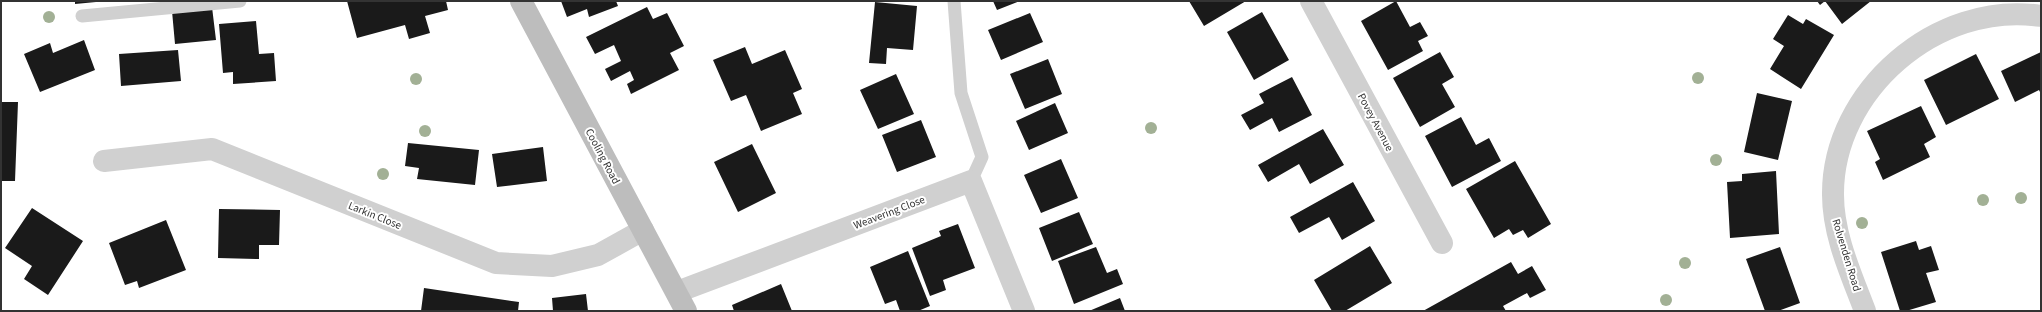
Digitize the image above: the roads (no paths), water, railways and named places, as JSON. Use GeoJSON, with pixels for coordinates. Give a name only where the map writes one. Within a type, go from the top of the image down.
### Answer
{"type":"FeatureCollection","features":[{"type":"Feature","properties":{"kind":"main road","name":"Cooling Road"},"geometry":{"type":"LineString","coordinates":[[521,1],[682,302]]}},
{"type":"Feature","properties":{"kind":"street","name":"Povey Avenue"},"geometry":{"type":"LineString","coordinates":[[1311,1],[1442,243]]}},
{"type":"Feature","properties":{"kind":"street","name":"Rolvenden Road"},"geometry":{"type":"LineString","coordinates":[[1864,311],[1837,231],[1833,194],[1834,170],[1840,147],[1849,123],[1861,100],[1895,61],[1915,46],[1938,32],[1962,23],[1987,17],[2012,14],[2041,16]]}},
{"type":"Feature","properties":{"kind":"street","name":"Larkin Close"},"geometry":{"type":"LineString","coordinates":[[104,161],[212,149],[496,263],[552,266],[598,255],[643,230]]}},
{"type":"Feature","properties":{"kind":"street","name":"Weavering Close"},"geometry":{"type":"LineString","coordinates":[[682,302],[971,181]]}},
{"type":"Feature","properties":{"kind":"street"},"geometry":{"type":"LineString","coordinates":[[971,181],[1024,311]]}},
{"type":"Feature","properties":{"kind":"lane"},"geometry":{"type":"LineString","coordinates":[[82,16],[240,1]]}},
{"type":"Feature","properties":{"kind":"lane"},"geometry":{"type":"LineString","coordinates":[[954,1],[960,93],[982,157],[971,181]]}}]}
